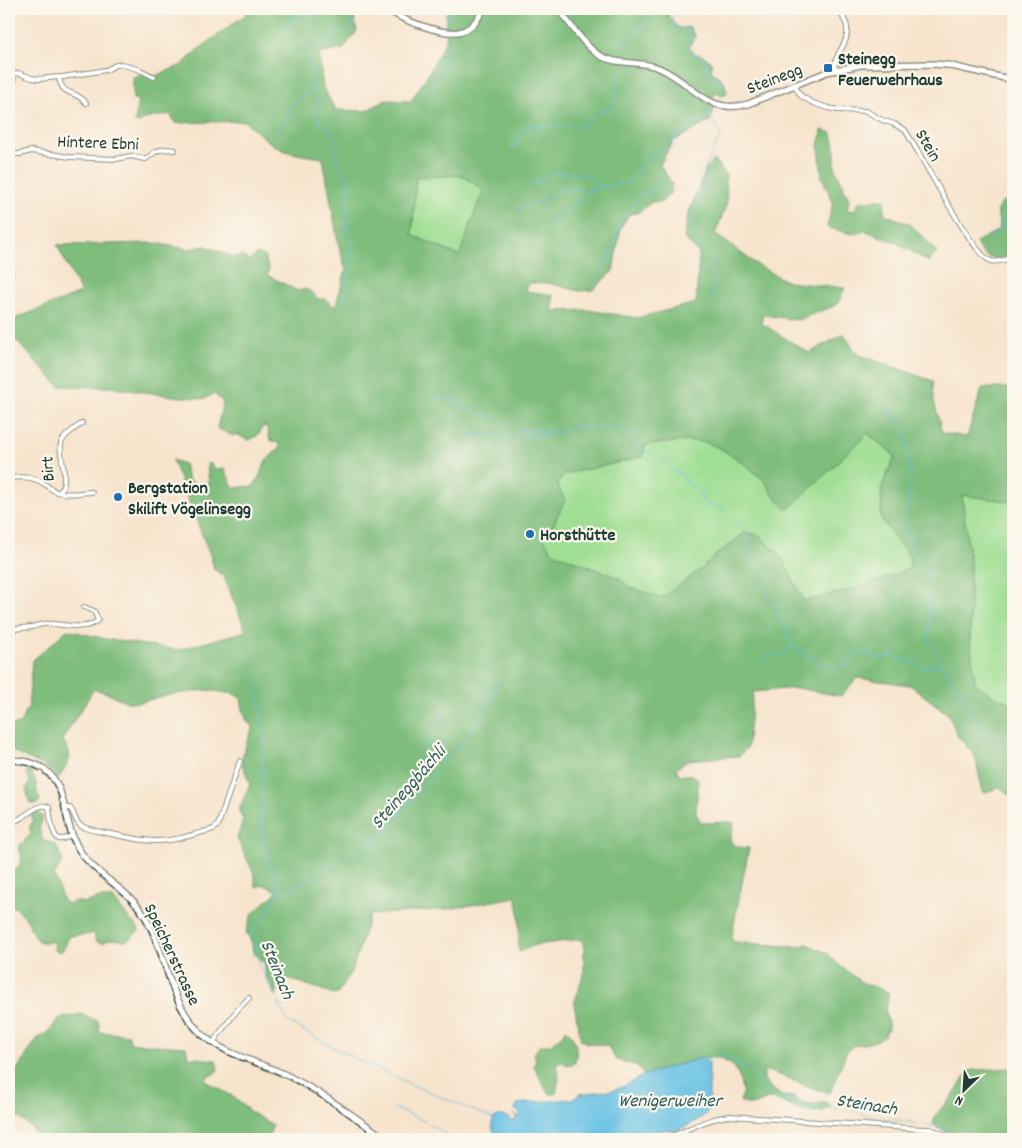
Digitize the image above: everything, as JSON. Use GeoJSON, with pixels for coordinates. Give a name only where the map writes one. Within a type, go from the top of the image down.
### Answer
{"type":"FeatureCollection","features":[{"type":"Feature","properties":{"kind":"main road"},"geometry":{"type":"LineString","coordinates":[[388,9],[397,16],[452,34],[468,29],[484,9]]}},
{"type":"Feature","properties":{"kind":"main road","name":"Steinegg"},"geometry":{"type":"LineString","coordinates":[[558,9],[587,45],[598,55],[607,59],[658,68],[674,76],[706,100],[721,106],[740,106],[835,70],[861,65],[933,64],[958,66],[1013,80]]}},
{"type":"Feature","properties":{"kind":"main road","name":"Speicherstrasse"},"geometry":{"type":"LineString","coordinates":[[9,760],[20,760],[36,765],[47,772],[57,784],[62,794],[72,836],[79,850],[96,870],[123,891],[138,907],[152,931],[182,1009],[197,1030],[214,1043],[297,1080],[386,1139]]}},
{"type":"Feature","properties":{"kind":"street"},"geometry":{"type":"LineString","coordinates":[[835,70],[834,63],[845,42],[847,26],[839,9]]}},
{"type":"Feature","properties":{"kind":"street"},"geometry":{"type":"LineString","coordinates":[[9,88],[14,83],[11,74],[18,73],[38,79],[63,77],[106,70],[120,64],[154,76]]}},
{"type":"Feature","properties":{"kind":"street"},"geometry":{"type":"LineString","coordinates":[[59,77],[62,88],[81,98],[86,103]]}},
{"type":"Feature","properties":{"kind":"street","name":"Stein"},"geometry":{"type":"LineString","coordinates":[[794,85],[801,96],[814,103],[838,110],[866,111],[905,130],[966,233],[985,258],[997,261],[1013,257]]}},
{"type":"Feature","properties":{"kind":"street","name":"Hintere Ebni"},"geometry":{"type":"LineString","coordinates":[[9,154],[31,151],[70,157],[116,159],[131,156],[146,159],[154,152],[160,150],[174,150]]}},
{"type":"Feature","properties":{"kind":"street","name":"Birt"},"geometry":{"type":"LineString","coordinates":[[60,492],[64,474],[61,443],[66,436],[82,423]]}},
{"type":"Feature","properties":{"kind":"street"},"geometry":{"type":"LineString","coordinates":[[9,478],[32,478],[60,492],[73,494],[92,492]]}},
{"type":"Feature","properties":{"kind":"street"},"geometry":{"type":"LineString","coordinates":[[9,630],[46,623],[72,626],[96,623],[98,620],[94,611],[84,607]]}},
{"type":"Feature","properties":{"kind":"street"},"geometry":{"type":"LineString","coordinates":[[65,808],[70,808],[77,822],[86,828],[140,840],[170,840],[214,829],[218,825],[240,761]]}},
{"type":"Feature","properties":{"kind":"street"},"geometry":{"type":"LineString","coordinates":[[9,823],[18,821],[33,809],[46,805],[56,836],[62,839],[72,836]]}},
{"type":"Feature","properties":{"kind":"street"},"geometry":{"type":"LineString","coordinates":[[214,1043],[238,1009],[249,998]]}},
{"type":"Feature","properties":{"kind":"street"},"geometry":{"type":"LineString","coordinates":[[664,1139],[707,1120],[730,1116],[922,1128],[957,1139]]}},
{"type":"Feature","properties":{"kind":"green space"},"geometry":{"type":"Polygon","coordinates":[[[247,9],[352,9],[357,31],[343,49],[319,54],[323,88],[336,110],[365,111],[386,100],[411,101],[430,71],[447,38],[446,14],[449,9],[669,9],[668,15],[678,28],[690,27],[695,36],[689,47],[694,53],[706,57],[712,64],[711,71],[724,81],[727,92],[724,96],[717,93],[706,102],[715,107],[710,121],[672,142],[660,165],[672,184],[670,194],[662,202],[652,202],[638,213],[629,214],[621,227],[613,271],[593,290],[579,291],[548,283],[529,283],[526,291],[553,295],[553,311],[588,310],[637,318],[696,303],[699,254],[684,238],[688,215],[706,169],[714,160],[726,175],[727,204],[715,234],[759,266],[788,282],[845,288],[837,305],[798,320],[763,315],[761,323],[809,353],[844,334],[857,354],[933,381],[934,401],[942,433],[967,437],[982,388],[1013,388],[1013,502],[962,495],[970,564],[970,639],[975,683],[992,695],[1013,704],[1013,798],[1000,787],[983,793],[975,756],[957,735],[949,715],[910,685],[857,678],[841,696],[797,688],[753,692],[747,748],[739,756],[687,760],[676,769],[680,775],[691,775],[698,779],[696,813],[701,823],[734,823],[730,842],[738,847],[749,848],[731,939],[735,942],[798,947],[807,944],[827,953],[861,982],[888,992],[885,1011],[888,1025],[886,1033],[874,1042],[852,1046],[846,1053],[830,1093],[764,1070],[764,1080],[782,1096],[794,1097],[801,1103],[811,1105],[826,1102],[831,1106],[825,1110],[811,1112],[771,1099],[753,1105],[745,1104],[740,1101],[743,1093],[738,1074],[731,1064],[719,1058],[704,1057],[644,1075],[640,1068],[616,1060],[608,1046],[587,1043],[581,1040],[574,1004],[584,972],[582,939],[535,945],[519,952],[519,921],[516,897],[449,909],[370,915],[353,968],[337,995],[275,974],[276,996],[266,975],[265,964],[253,953],[252,943],[246,932],[252,914],[278,891],[264,885],[255,887],[255,876],[237,838],[243,820],[239,810],[250,784],[241,761],[253,727],[246,718],[241,698],[234,694],[206,690],[169,695],[137,703],[127,702],[94,689],[62,740],[68,750],[69,759],[66,768],[59,778],[43,765],[13,752],[9,727],[21,723],[25,711],[28,710],[32,661],[67,630],[106,639],[178,650],[246,631],[224,577],[214,569],[211,557],[172,460],[184,464],[188,479],[201,488],[209,485],[207,464],[210,463],[217,470],[224,469],[234,488],[254,486],[265,462],[280,447],[280,444],[270,440],[267,427],[263,426],[258,435],[250,440],[237,434],[233,436],[217,428],[223,402],[214,394],[204,399],[109,387],[59,386],[9,333],[9,321],[81,293],[57,245],[155,243],[188,249],[205,246],[234,257],[243,256],[249,261],[256,254],[264,256],[269,269],[267,275],[298,291],[306,289],[314,294],[317,299],[325,299],[335,307],[346,270],[338,242],[323,158],[298,154],[278,148],[245,121],[175,123],[170,114],[144,119],[140,123],[135,122],[138,100],[133,99],[133,77],[145,73],[155,76],[182,65],[199,49],[248,13],[247,9]],[[462,175],[416,177],[412,235],[459,256],[483,190],[462,175]],[[868,433],[788,510],[775,497],[761,478],[736,458],[718,447],[695,441],[645,445],[643,457],[565,474],[557,484],[565,500],[554,524],[543,537],[552,552],[621,579],[629,587],[661,598],[700,570],[746,532],[759,535],[780,555],[804,601],[860,588],[910,568],[910,558],[881,519],[882,486],[895,456],[868,433]]]}},
{"type":"Feature","properties":{"kind":"green space"},"geometry":{"type":"Polygon","coordinates":[[[822,130],[832,133],[835,146],[835,167],[849,199],[847,210],[854,211],[859,202],[885,199],[884,214],[910,224],[937,252],[929,262],[895,242],[866,231],[851,234],[827,227],[833,202],[822,177],[819,147],[822,130]]]}},
{"type":"Feature","properties":{"kind":"green space"},"geometry":{"type":"Polygon","coordinates":[[[462,175],[483,190],[460,256],[412,235],[416,177],[462,175]]]}},
{"type":"Feature","properties":{"kind":"green space"},"geometry":{"type":"Polygon","coordinates":[[[1013,197],[1013,255],[996,259],[991,258],[982,253],[976,242],[997,231],[1000,225],[999,207],[1013,197]]]}},
{"type":"Feature","properties":{"kind":"green space"},"geometry":{"type":"Polygon","coordinates":[[[867,433],[895,456],[882,486],[881,519],[910,558],[910,568],[860,588],[804,601],[780,555],[746,532],[661,599],[629,587],[621,579],[552,552],[543,537],[554,524],[556,484],[565,474],[643,457],[645,445],[700,441],[713,445],[754,472],[788,509],[867,433]]]}},
{"type":"Feature","properties":{"kind":"green space"},"geometry":{"type":"Polygon","coordinates":[[[962,495],[1013,502],[1013,704],[992,695],[975,683],[970,639],[970,564],[962,495]]]}},
{"type":"Feature","properties":{"kind":"green space"},"geometry":{"type":"Polygon","coordinates":[[[30,769],[36,781],[40,800],[37,804],[32,804],[29,801],[26,790],[30,781],[26,772],[30,769]]]}},
{"type":"Feature","properties":{"kind":"green space"},"geometry":{"type":"Polygon","coordinates":[[[35,811],[42,816],[39,828],[42,839],[56,845],[63,861],[54,875],[63,901],[68,904],[76,901],[84,903],[101,898],[114,899],[137,926],[139,931],[127,941],[111,939],[102,943],[96,941],[94,933],[70,936],[61,952],[54,950],[55,942],[40,942],[31,932],[30,923],[25,916],[16,907],[9,907],[9,873],[19,866],[22,857],[19,849],[21,844],[32,833],[29,829],[33,820],[31,815],[35,811]]]}},
{"type":"Feature","properties":{"kind":"green space"},"geometry":{"type":"Polygon","coordinates":[[[81,1014],[98,1021],[100,1032],[129,1035],[130,1043],[186,1047],[188,1057],[216,1060],[218,1070],[208,1076],[207,1082],[232,1096],[253,1114],[273,1125],[269,1136],[272,1139],[41,1139],[28,1125],[9,1110],[9,1074],[16,1071],[37,1039],[49,1032],[58,1019],[81,1014]]]}},
{"type":"Feature","properties":{"kind":"green space"},"geometry":{"type":"Polygon","coordinates":[[[566,1029],[572,1036],[575,1044],[575,1063],[568,1065],[562,1062],[557,1064],[559,1078],[556,1094],[550,1094],[534,1066],[536,1058],[534,1054],[540,1045],[548,1045],[555,1042],[566,1029]]]}},
{"type":"Feature","properties":{"kind":"green space"},"geometry":{"type":"Polygon","coordinates":[[[1013,1068],[1013,1139],[972,1139],[937,1128],[933,1124],[942,1107],[955,1093],[969,1071],[1013,1068]]]}},
{"type":"Feature","properties":{"kind":"water","name":"Wenigerweiher"},"geometry":{"type":"Polygon","coordinates":[[[704,1057],[705,1061],[709,1063],[709,1111],[699,1119],[680,1129],[664,1129],[658,1134],[651,1134],[646,1137],[604,1139],[501,1139],[495,1136],[492,1126],[495,1117],[509,1118],[514,1122],[516,1118],[513,1113],[520,1117],[519,1111],[515,1110],[517,1104],[571,1099],[579,1094],[613,1090],[644,1075],[704,1057]]]}},
{"type":"Feature","properties":{"kind":"waterway"},"geometry":{"type":"LineString","coordinates":[[280,29],[303,12],[313,14],[320,9],[351,17],[353,24],[345,32],[339,29],[325,44],[311,47],[308,54],[312,85],[319,97],[316,112],[319,123],[332,132],[337,144],[335,149],[338,164],[348,177],[347,228],[353,244],[344,302]]}},
{"type":"Feature","properties":{"kind":"waterway"},"geometry":{"type":"LineString","coordinates":[[445,27],[445,22],[453,9]]}},
{"type":"Feature","properties":{"kind":"waterway"},"geometry":{"type":"LineString","coordinates":[[622,49],[629,36],[639,30],[657,10],[667,9]]}},
{"type":"Feature","properties":{"kind":"waterway"},"geometry":{"type":"LineString","coordinates":[[672,9],[673,25],[688,30],[690,35],[688,49],[704,59],[707,62],[708,72],[720,80],[724,89],[720,98]]}},
{"type":"Feature","properties":{"kind":"waterway"},"geometry":{"type":"LineString","coordinates":[[431,92],[443,58],[445,37]]}},
{"type":"Feature","properties":{"kind":"waterway"},"geometry":{"type":"LineString","coordinates":[[598,112],[612,109],[621,70]]}},
{"type":"Feature","properties":{"kind":"waterway"},"geometry":{"type":"LineString","coordinates":[[277,132],[284,123],[291,108],[312,85]]}},
{"type":"Feature","properties":{"kind":"waterway"},"geometry":{"type":"LineString","coordinates":[[517,211],[563,190],[600,188],[628,182],[643,164],[659,151],[672,147],[675,137],[684,133],[695,121],[702,123],[713,108]]}},
{"type":"Feature","properties":{"kind":"waterway"},"geometry":{"type":"LineString","coordinates":[[707,253],[692,231],[691,220],[705,168],[721,135],[709,113]]}},
{"type":"Feature","properties":{"kind":"waterway"},"geometry":{"type":"LineString","coordinates":[[522,132],[525,126],[582,126],[593,117]]}},
{"type":"Feature","properties":{"kind":"waterway"},"geometry":{"type":"LineString","coordinates":[[510,149],[520,137]]}},
{"type":"Feature","properties":{"kind":"waterway"},"geometry":{"type":"LineString","coordinates":[[529,186],[542,181],[556,172],[586,175],[593,178],[599,187]]}},
{"type":"Feature","properties":{"kind":"waterway"},"geometry":{"type":"LineString","coordinates":[[987,240],[1001,229],[1009,191],[1013,183]]}},
{"type":"Feature","properties":{"kind":"waterway"},"geometry":{"type":"LineString","coordinates":[[596,280],[614,248],[619,226],[639,197],[660,186]]}},
{"type":"Feature","properties":{"kind":"waterway"},"geometry":{"type":"LineString","coordinates":[[549,229],[552,217],[571,210],[580,197],[594,189]]}},
{"type":"Feature","properties":{"kind":"waterway"},"geometry":{"type":"LineString","coordinates":[[709,258],[712,263],[712,301]]}},
{"type":"Feature","properties":{"kind":"waterway"},"geometry":{"type":"LineString","coordinates":[[433,398],[455,400],[460,404],[511,425]]}},
{"type":"Feature","properties":{"kind":"waterway"},"geometry":{"type":"LineString","coordinates":[[886,409],[899,420],[902,427]]}},
{"type":"Feature","properties":{"kind":"waterway"},"geometry":{"type":"LineString","coordinates":[[516,427],[526,430],[559,433],[567,427],[618,429],[630,433],[639,448],[644,450]]}},
{"type":"Feature","properties":{"kind":"waterway"},"geometry":{"type":"LineString","coordinates":[[904,432],[908,451]]}},
{"type":"Feature","properties":{"kind":"waterway"},"geometry":{"type":"LineString","coordinates":[[468,434],[510,437]]}},
{"type":"Feature","properties":{"kind":"waterway"},"geometry":{"type":"LineString","coordinates":[[515,437],[547,434]]}},
{"type":"Feature","properties":{"kind":"waterway"},"geometry":{"type":"LineString","coordinates":[[649,452],[670,464],[672,470],[683,476],[684,480],[692,487],[700,490],[701,498],[704,499],[704,502],[712,508],[723,507],[736,523],[743,527],[750,538],[748,542],[752,551],[751,556],[760,572],[763,585],[769,597]]}},
{"type":"Feature","properties":{"kind":"waterway"},"geometry":{"type":"LineString","coordinates":[[908,456],[911,479],[910,494],[903,515],[911,548],[926,573],[929,587]]}},
{"type":"Feature","properties":{"kind":"waterway"},"geometry":{"type":"LineString","coordinates":[[928,593],[928,612],[931,616],[928,641],[937,651],[938,661],[948,671],[953,683],[962,688],[962,692],[957,697],[959,701],[971,710],[976,719],[992,737],[1013,752]]}},
{"type":"Feature","properties":{"kind":"waterway"},"geometry":{"type":"LineString","coordinates":[[771,602],[785,627],[793,648],[813,656],[816,661],[826,667],[842,668],[856,654],[871,653],[875,658],[885,658],[893,653],[898,661],[904,660],[910,663],[915,660],[920,667],[925,667],[928,664],[935,667],[940,664]]}},
{"type":"Feature","properties":{"kind":"waterway"},"geometry":{"type":"LineString","coordinates":[[759,663],[765,657],[784,654],[791,645]]}},
{"type":"Feature","properties":{"kind":"waterway","name":"Steinach"},"geometry":{"type":"LineString","coordinates":[[256,679],[265,734],[261,784],[262,835],[279,895],[252,934],[260,966],[287,1021],[340,1051],[419,1088],[494,1119]]}},
{"type":"Feature","properties":{"kind":"waterway","name":"Steineggbächli"},"geometry":{"type":"LineString","coordinates":[[280,895],[376,841],[474,728],[501,681]]}},
{"type":"Feature","properties":{"kind":"waterway"},"geometry":{"type":"LineString","coordinates":[[410,801],[420,759],[446,710]]}},
{"type":"Feature","properties":{"kind":"waterway","name":"Steinach"},"geometry":{"type":"LineString","coordinates":[[704,1060],[727,1056],[751,1071],[775,1097],[793,1100],[809,1110],[840,1108],[876,1118],[936,1126],[983,1139]]}},
{"type":"Feature","properties":{"kind":"waterway"},"geometry":{"type":"LineString","coordinates":[[394,1108],[431,1125],[451,1139]]}},
{"type":"Feature","properties":{"kind":"railway"},"geometry":{"type":"LineString","coordinates":[[9,763],[34,768],[52,783],[60,799],[66,829],[73,846],[79,856],[137,910],[152,938],[174,999],[190,1027],[200,1037],[223,1052],[277,1073],[325,1100],[381,1139]]}},
{"type":"Feature","properties":{"kind":"place","name":"Steinegg Feuerwehrhaus"},"geometry":{"type":"Point","coordinates":[828,68]}},
{"type":"Feature","properties":{"kind":"place","name":"Bergstation Skilift Vögelinsegg"},"geometry":{"type":"Point","coordinates":[118,497]}},
{"type":"Feature","properties":{"kind":"place","name":"Horsthütte"},"geometry":{"type":"Point","coordinates":[530,534]}}]}
